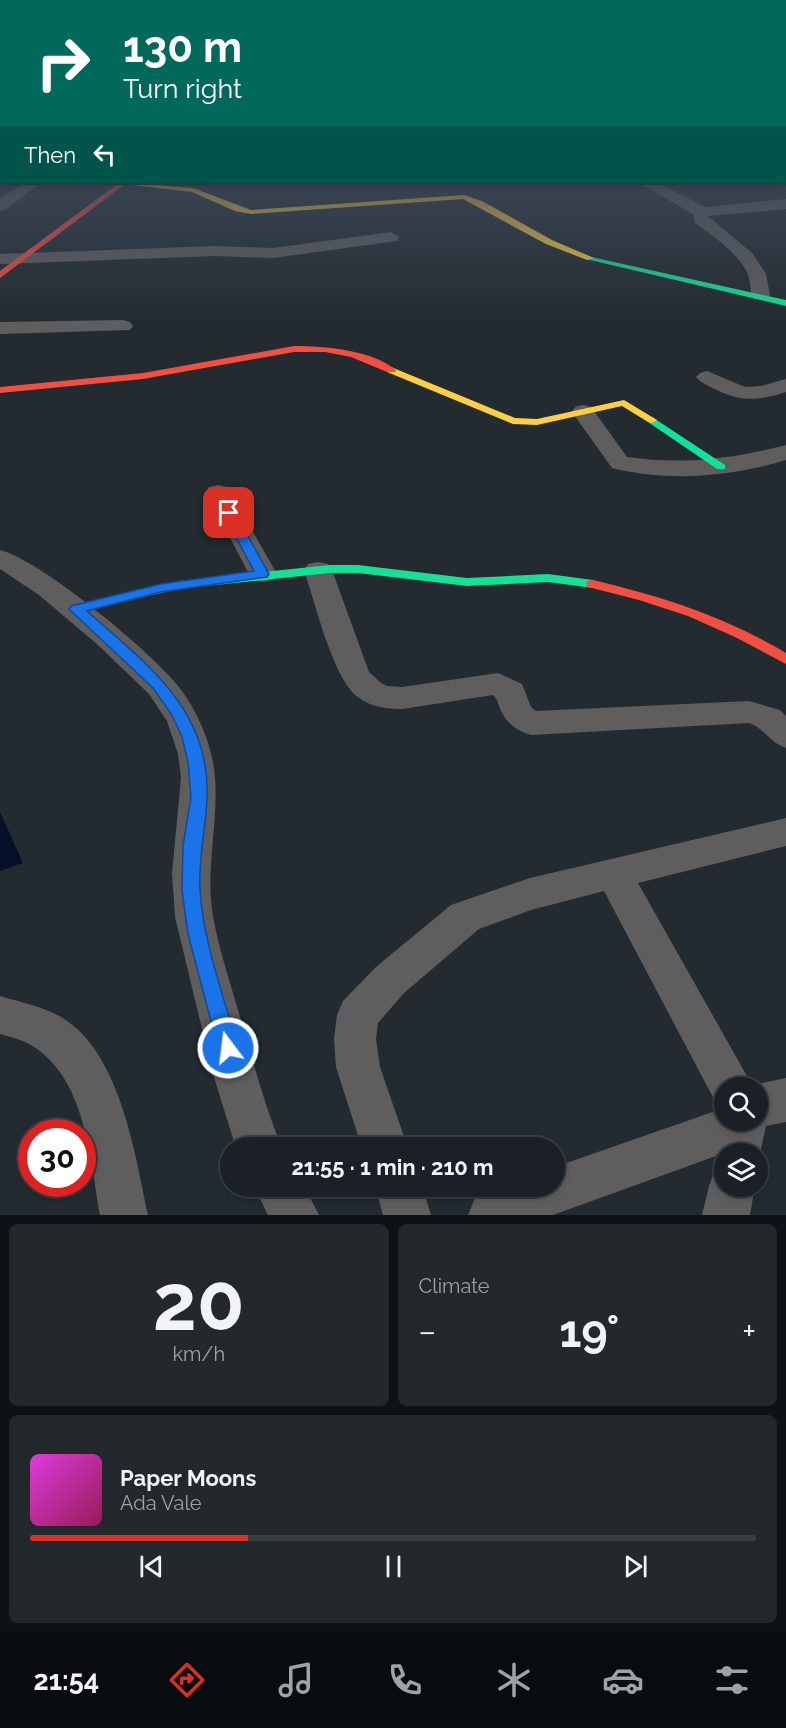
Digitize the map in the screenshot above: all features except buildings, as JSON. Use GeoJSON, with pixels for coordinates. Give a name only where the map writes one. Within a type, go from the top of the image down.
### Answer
{"type":"FeatureCollection","features":[{"type":"Feature","properties":{"kind":"street"},"geometry":{"type":"LineString","coordinates":[[0,275],[88,209]]}},
{"type":"Feature","properties":{"kind":"street"},"geometry":{"type":"LineString","coordinates":[[233,209],[251,212],[298,209]]}},
{"type":"Feature","properties":{"kind":"street"},"geometry":{"type":"LineString","coordinates":[[490,209],[549,242],[579,254],[635,270],[761,295],[786,303]]}},
{"type":"Feature","properties":{"kind":"street"},"geometry":{"type":"LineString","coordinates":[[696,209],[702,212],[737,209]]}},
{"type":"Feature","properties":{"kind":"street"},"geometry":{"type":"LineString","coordinates":[[702,212],[701,220],[730,241],[754,266],[761,295]]}},
{"type":"Feature","properties":{"kind":"street"},"geometry":{"type":"LineString","coordinates":[[0,259],[215,251],[273,253],[391,237]]}},
{"type":"Feature","properties":{"kind":"street"},"geometry":{"type":"LineString","coordinates":[[0,328],[123,326]]}},
{"type":"Feature","properties":{"kind":"street"},"geometry":{"type":"LineString","coordinates":[[0,390],[143,376],[294,349],[325,349],[369,360],[513,422],[537,422],[624,403],[721,467]]}},
{"type":"Feature","properties":{"kind":"street"},"geometry":{"type":"LineString","coordinates":[[707,377],[729,389],[747,395],[756,395],[786,385]]}},
{"type":"Feature","properties":{"kind":"street"},"geometry":{"type":"LineString","coordinates":[[583,412],[620,464],[721,467],[757,461],[786,452]]}},
{"type":"Feature","properties":{"kind":"street"},"geometry":{"type":"LineString","coordinates":[[218,492],[263,574]]}},
{"type":"Feature","properties":{"kind":"street"},"geometry":{"type":"LineString","coordinates":[[0,558],[36,579],[76,609],[159,684],[179,713],[190,737],[196,762],[199,797],[192,846],[190,890],[197,934],[246,1116],[255,1137]]}},
{"type":"Feature","properties":{"kind":"street"},"geometry":{"type":"LineString","coordinates":[[76,609],[161,588],[263,574],[318,570],[358,569],[475,583],[549,578],[591,584],[648,597],[703,614],[765,644],[786,659]]}},
{"type":"Feature","properties":{"kind":"street"},"geometry":{"type":"LineString","coordinates":[[318,570],[355,675],[364,688],[373,695],[387,699],[402,698],[498,684],[511,692],[516,712],[521,718],[531,723],[748,712],[769,718],[786,736]]}},
{"type":"Feature","properties":{"kind":"street"},"geometry":{"type":"LineString","coordinates":[[381,1137],[358,1067],[355,1040],[358,1016],[390,980],[465,917],[530,894],[786,832]]}},
{"type":"Feature","properties":{"kind":"street"},"geometry":{"type":"LineString","coordinates":[[614,874],[721,1077]]}},
{"type":"Feature","properties":{"kind":"street"},"geometry":{"type":"LineString","coordinates":[[0,1015],[50,1033],[68,1050],[88,1080],[111,1151],[124,1215]]}},
{"type":"Feature","properties":{"kind":"street"},"geometry":{"type":"LineString","coordinates":[[768,1108],[786,1100]]}},
{"type":"Feature","properties":{"kind":"street"},"geometry":{"type":"LineString","coordinates":[[492,1215],[714,1129]]}},
{"type":"Feature","properties":{"kind":"street"},"geometry":{"type":"LineString","coordinates":[[284,1197],[295,1215]]}},
{"type":"Feature","properties":{"kind":"street"},"geometry":{"type":"LineString","coordinates":[[401,1197],[407,1215]]}},
{"type":"Feature","properties":{"kind":"street"},"geometry":{"type":"LineString","coordinates":[[726,1215],[730,1197]]}},
{"type":"Feature","properties":{"kind":"water"},"geometry":{"type":"Polygon","coordinates":[[[0,812],[23,863],[0,871],[0,812]]]}},
{"type":"Feature","properties":{"kind":"traffic: fast"},"geometry":{"type":"LineString","coordinates":[[590,258],[786,303]]}},
{"type":"Feature","properties":{"kind":"traffic: fast"},"geometry":{"type":"LineString","coordinates":[[652,420],[721,467]]}},
{"type":"Feature","properties":{"kind":"traffic: fast"},"geometry":{"type":"LineString","coordinates":[[76,609],[178,585],[330,569],[358,569],[467,582],[548,578],[593,584]]}},
{"type":"Feature","properties":{"kind":"traffic: slow"},"geometry":{"type":"LineString","coordinates":[[237,209],[251,212],[298,209]]}},
{"type":"Feature","properties":{"kind":"traffic: slow"},"geometry":{"type":"LineString","coordinates":[[489,209],[549,242],[590,258]]}},
{"type":"Feature","properties":{"kind":"traffic: slow"},"geometry":{"type":"LineString","coordinates":[[391,370],[513,421],[537,422],[624,403],[652,420]]}},
{"type":"Feature","properties":{"kind":"traffic: jam"},"geometry":{"type":"LineString","coordinates":[[0,275],[88,209]]}},
{"type":"Feature","properties":{"kind":"traffic: jam"},"geometry":{"type":"LineString","coordinates":[[0,390],[143,376],[294,349],[325,349],[354,355],[391,370]]}},
{"type":"Feature","properties":{"kind":"traffic: jam"},"geometry":{"type":"LineString","coordinates":[[593,584],[669,604],[693,613],[740,633],[786,659]]}},
{"type":"Feature","properties":{"kind":"route"},"geometry":{"type":"LineString","coordinates":[[228,1048],[197,934],[190,890],[192,846],[199,797],[196,762],[190,737],[171,699],[159,684],[76,609],[136,592],[214,579],[263,574],[229,513]]}}]}
